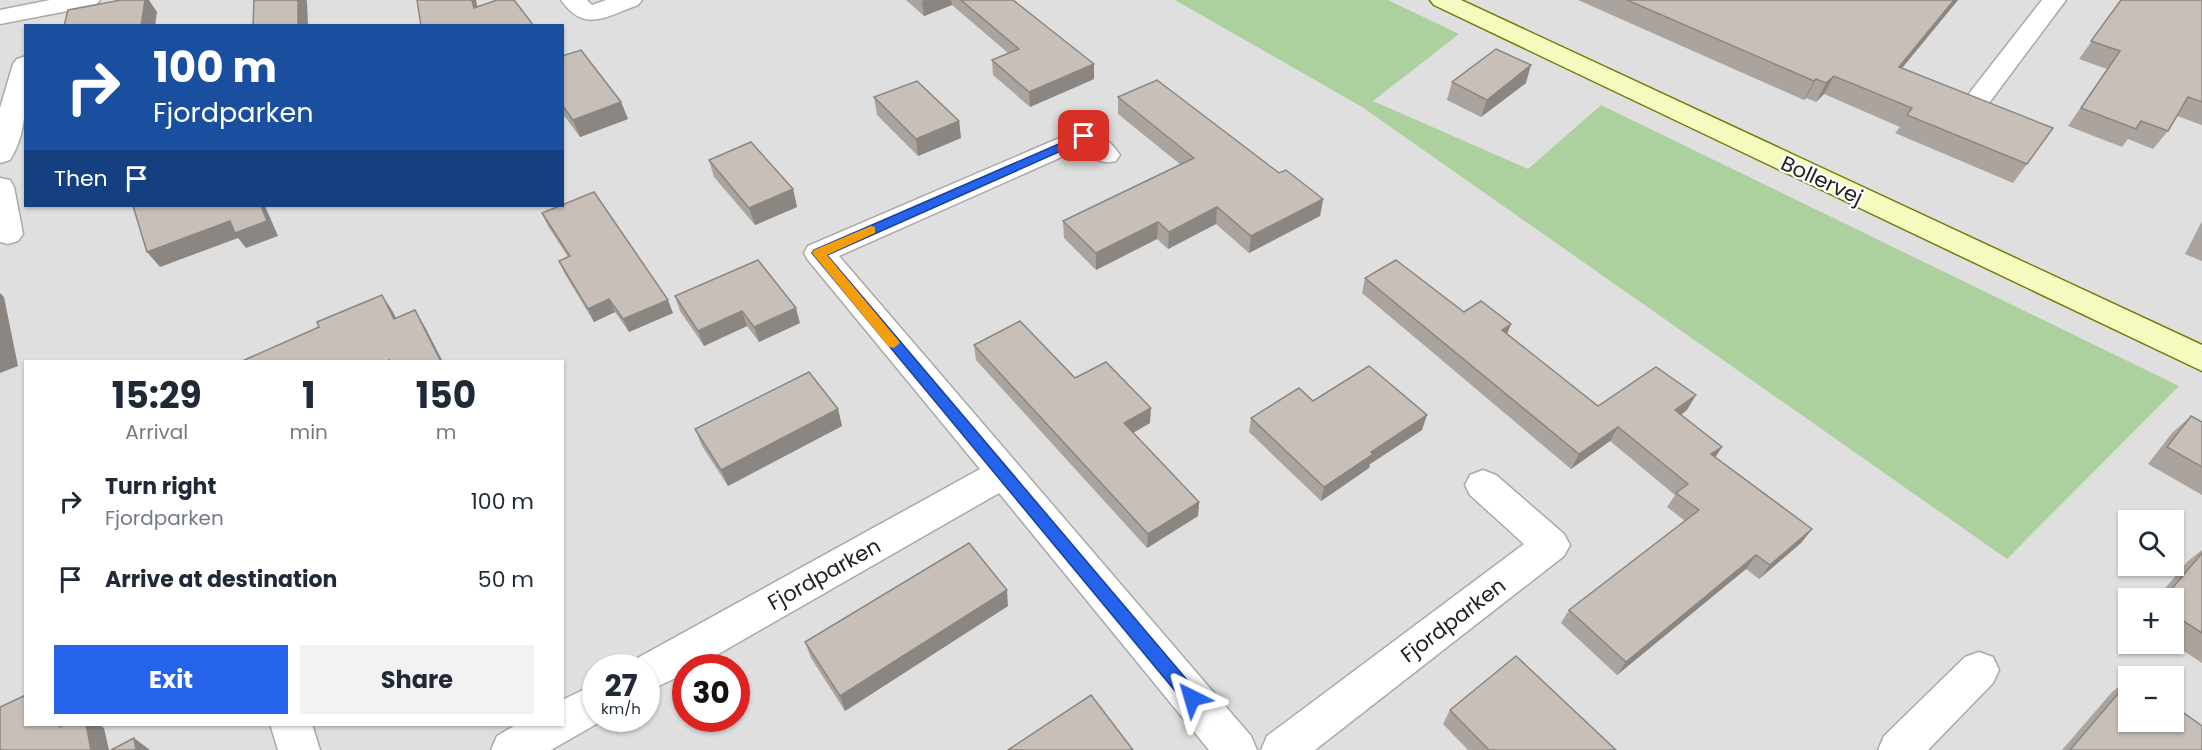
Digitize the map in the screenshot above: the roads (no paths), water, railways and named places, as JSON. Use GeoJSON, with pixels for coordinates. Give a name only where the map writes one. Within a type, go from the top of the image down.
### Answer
{"type":"FeatureCollection","features":[{"type":"Feature","properties":{"kind":"main road","name":"Bollervej"},"geometry":{"type":"LineString","coordinates":[[1442,0],[2202,359]]}},
{"type":"Feature","properties":{"kind":"street"},"geometry":{"type":"LineString","coordinates":[[0,17],[40,12],[88,0]]}},
{"type":"Feature","properties":{"kind":"street"},"geometry":{"type":"LineString","coordinates":[[573,0],[588,14],[630,0]]}},
{"type":"Feature","properties":{"kind":"street"},"geometry":{"type":"LineString","coordinates":[[1980,97],[2054,0]]}},
{"type":"Feature","properties":{"kind":"street"},"geometry":{"type":"LineString","coordinates":[[0,154],[24,71]]}},
{"type":"Feature","properties":{"kind":"street"},"geometry":{"type":"LineString","coordinates":[[1106,155],[1084,136],[819,253],[1002,474],[1236,750]]}},
{"type":"Feature","properties":{"kind":"street"},"geometry":{"type":"LineString","coordinates":[[8,234],[9,188]]}},
{"type":"Feature","properties":{"kind":"street","name":"Fjordparken"},"geometry":{"type":"LineString","coordinates":[[660,666],[1002,474]]}},
{"type":"Feature","properties":{"kind":"street","name":"Fjordparken"},"geometry":{"type":"LineString","coordinates":[[1282,750],[1551,545],[1483,485]]}},
{"type":"Feature","properties":{"kind":"street"},"geometry":{"type":"LineString","coordinates":[[1899,750],[1979,670]]}},
{"type":"Feature","properties":{"kind":"street"},"geometry":{"type":"LineString","coordinates":[[564,721],[582,711]]}},
{"type":"Feature","properties":{"kind":"street"},"geometry":{"type":"LineString","coordinates":[[292,726],[298,750]]}},
{"type":"Feature","properties":{"kind":"street"},"geometry":{"type":"LineString","coordinates":[[512,750],[554,726]]}}]}
